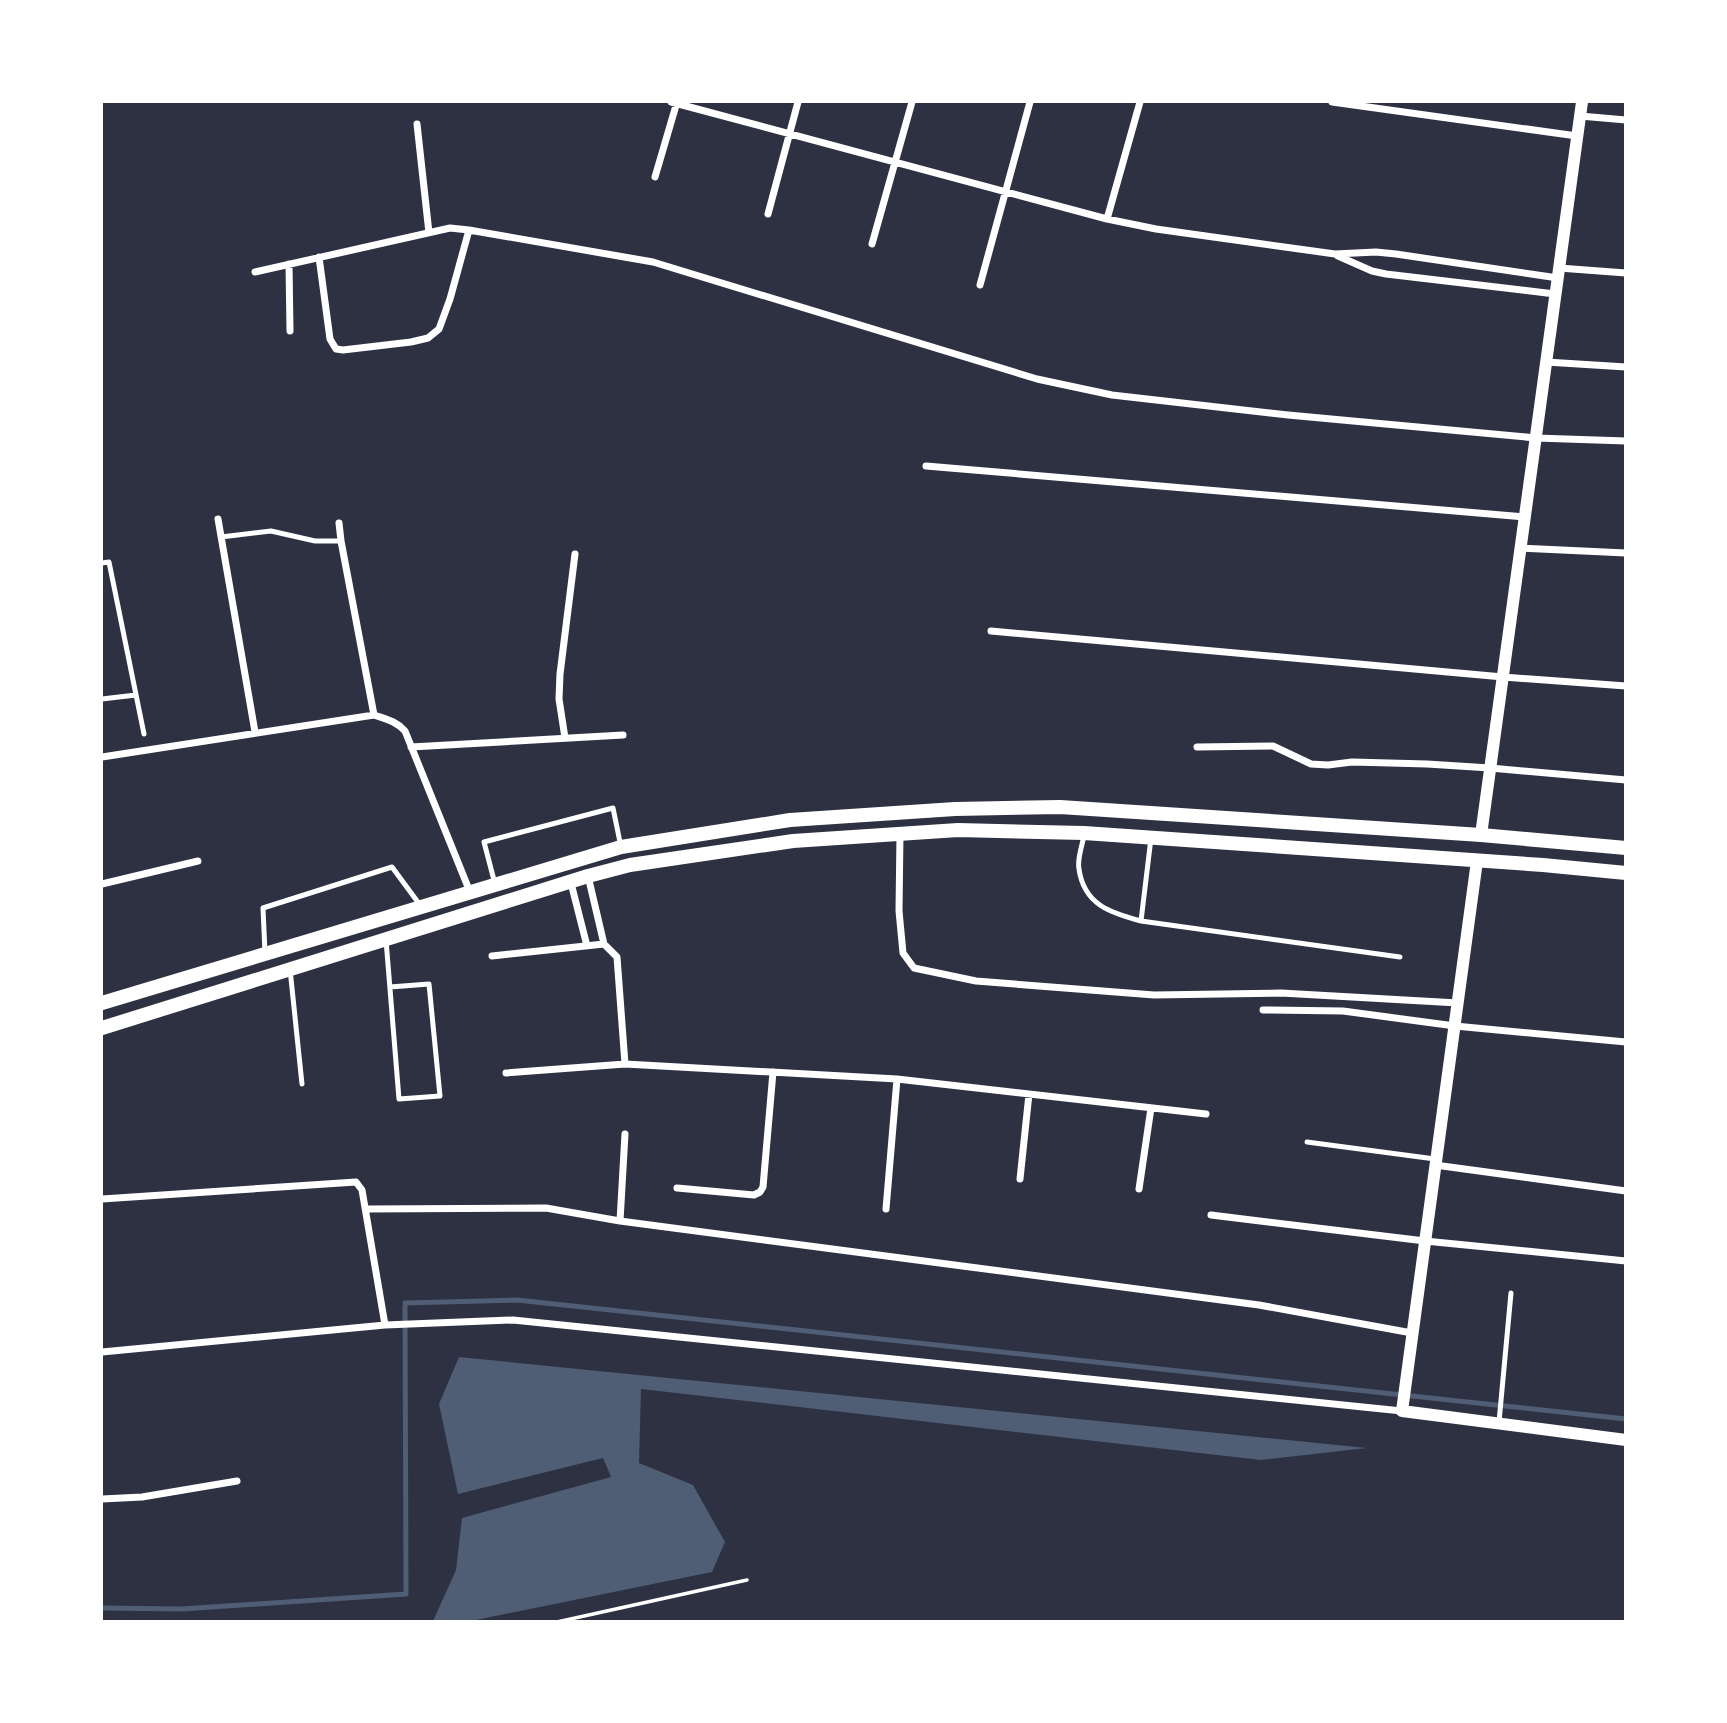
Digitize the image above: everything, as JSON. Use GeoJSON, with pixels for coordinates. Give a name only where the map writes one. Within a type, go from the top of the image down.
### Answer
{"type":"FeatureCollection","features":[{"type":"Feature","properties":{"kind":"main road"},"geometry":{"type":"LineString","coordinates":[[102,1003],[621,847],[790,820],[955,809],[1060,807],[1481,835],[1626,848]]}},
{"type":"Feature","properties":{"kind":"main road"},"geometry":{"type":"LineString","coordinates":[[102,1028],[588,876],[630,865],[793,841],[958,830],[1084,833],[1626,873]]}},
{"type":"Feature","properties":{"kind":"main road"},"geometry":{"type":"LineString","coordinates":[[1478,862],[1481,835]]}},
{"type":"Feature","properties":{"kind":"street"},"geometry":{"type":"LineString","coordinates":[[654,177],[675,102],[1006,193],[1156,229],[1335,254],[1376,252],[1558,273],[1626,273]]}},
{"type":"Feature","properties":{"kind":"street"},"geometry":{"type":"LineString","coordinates":[[768,214],[798,102]]}},
{"type":"Feature","properties":{"kind":"street"},"geometry":{"type":"LineString","coordinates":[[872,244],[912,102]]}},
{"type":"Feature","properties":{"kind":"street"},"geometry":{"type":"LineString","coordinates":[[980,285],[1030,102]]}},
{"type":"Feature","properties":{"kind":"street"},"geometry":{"type":"LineString","coordinates":[[1107,219],[1140,102]]}},
{"type":"Feature","properties":{"kind":"street"},"geometry":{"type":"LineString","coordinates":[[1332,102],[1577,136]]}},
{"type":"Feature","properties":{"kind":"street"},"geometry":{"type":"LineString","coordinates":[[1481,835],[1582,102]]}},
{"type":"Feature","properties":{"kind":"street"},"geometry":{"type":"LineString","coordinates":[[1580,116],[1626,120]]}},
{"type":"Feature","properties":{"kind":"street"},"geometry":{"type":"LineString","coordinates":[[417,124],[429,233]]}},
{"type":"Feature","properties":{"kind":"street"},"geometry":{"type":"LineString","coordinates":[[255,272],[429,233],[450,229],[469,230],[653,262],[1037,379],[1112,395],[1288,415],[1536,438],[1626,441]]}},
{"type":"Feature","properties":{"kind":"street"},"geometry":{"type":"LineString","coordinates":[[319,257],[331,340],[336,349],[411,342],[428,338],[439,329],[469,230]]}},
{"type":"Feature","properties":{"kind":"street"},"geometry":{"type":"LineString","coordinates":[[1335,254],[1372,271],[1386,274],[1555,295]]}},
{"type":"Feature","properties":{"kind":"street"},"geometry":{"type":"LineString","coordinates":[[289,264],[290,331]]}},
{"type":"Feature","properties":{"kind":"street"},"geometry":{"type":"LineString","coordinates":[[1546,362],[1626,367]]}},
{"type":"Feature","properties":{"kind":"street"},"geometry":{"type":"LineString","coordinates":[[926,466],[1525,517]]}},
{"type":"Feature","properties":{"kind":"street"},"geometry":{"type":"LineString","coordinates":[[218,519],[255,733]]}},
{"type":"Feature","properties":{"kind":"street"},"geometry":{"type":"LineString","coordinates":[[339,523],[374,715]]}},
{"type":"Feature","properties":{"kind":"street"},"geometry":{"type":"LineString","coordinates":[[1521,548],[1626,553]]}},
{"type":"Feature","properties":{"kind":"street"},"geometry":{"type":"LineString","coordinates":[[565,738],[559,699],[560,674],[575,554]]}},
{"type":"Feature","properties":{"kind":"street"},"geometry":{"type":"LineString","coordinates":[[991,631],[1626,687]]}},
{"type":"Feature","properties":{"kind":"street"},"geometry":{"type":"LineString","coordinates":[[102,757],[374,715],[398,723],[405,731],[470,892]]}},
{"type":"Feature","properties":{"kind":"street"},"geometry":{"type":"LineString","coordinates":[[411,747],[623,735]]}},
{"type":"Feature","properties":{"kind":"street"},"geometry":{"type":"LineString","coordinates":[[1197,747],[1273,746],[1311,764],[1352,762],[1490,768],[1626,780]]}},
{"type":"Feature","properties":{"kind":"street"},"geometry":{"type":"LineString","coordinates":[[900,834],[899,911],[903,953],[914,968],[976,981],[1154,995],[1281,993],[1458,1003]]}},
{"type":"Feature","properties":{"kind":"street"},"geometry":{"type":"LineString","coordinates":[[102,884],[198,861]]}},
{"type":"Feature","properties":{"kind":"street"},"geometry":{"type":"LineString","coordinates":[[1402,1408],[1478,862]]}},
{"type":"Feature","properties":{"kind":"street"},"geometry":{"type":"LineString","coordinates":[[588,876],[604,944],[617,957],[625,1064]]}},
{"type":"Feature","properties":{"kind":"street"},"geometry":{"type":"LineString","coordinates":[[571,883],[587,946]]}},
{"type":"Feature","properties":{"kind":"street"},"geometry":{"type":"LineString","coordinates":[[492,956],[604,944]]}},
{"type":"Feature","properties":{"kind":"street"},"geometry":{"type":"LineString","coordinates":[[1263,1010],[1343,1011],[1455,1026],[1626,1042]]}},
{"type":"Feature","properties":{"kind":"street"},"geometry":{"type":"LineString","coordinates":[[506,1073],[625,1064],[897,1079],[1206,1114]]}},
{"type":"Feature","properties":{"kind":"street"},"geometry":{"type":"LineString","coordinates":[[677,1188],[754,1195],[760,1192],[763,1187],[772,1072]]}},
{"type":"Feature","properties":{"kind":"street"},"geometry":{"type":"LineString","coordinates":[[886,1209],[897,1079]]}},
{"type":"Feature","properties":{"kind":"street"},"geometry":{"type":"LineString","coordinates":[[1020,1179],[1029,1094]]}},
{"type":"Feature","properties":{"kind":"street"},"geometry":{"type":"LineString","coordinates":[[1139,1189],[1151,1108]]}},
{"type":"Feature","properties":{"kind":"street"},"geometry":{"type":"LineString","coordinates":[[620,1221],[625,1134]]}},
{"type":"Feature","properties":{"kind":"street"},"geometry":{"type":"LineString","coordinates":[[1436,1162],[1626,1191]]}},
{"type":"Feature","properties":{"kind":"street"},"geometry":{"type":"LineString","coordinates":[[102,1199],[356,1182],[362,1190],[366,1209],[386,1325]]}},
{"type":"Feature","properties":{"kind":"street"},"geometry":{"type":"LineString","coordinates":[[366,1209],[546,1208],[620,1221],[1259,1304],[1412,1333]]}},
{"type":"Feature","properties":{"kind":"street"},"geometry":{"type":"LineString","coordinates":[[1211,1215],[1425,1241],[1626,1261]]}},
{"type":"Feature","properties":{"kind":"street"},"geometry":{"type":"LineString","coordinates":[[102,1352],[386,1325],[513,1320],[1402,1408],[1499,1419],[1626,1440]]}},
{"type":"Feature","properties":{"kind":"street"},"geometry":{"type":"LineString","coordinates":[[102,1499],[142,1497],[237,1481]]}},
{"type":"Feature","properties":{"kind":"lane"},"geometry":{"type":"LineString","coordinates":[[222,537],[271,531],[315,541],[341,541]]}},
{"type":"Feature","properties":{"kind":"lane"},"geometry":{"type":"LineString","coordinates":[[102,563],[108,562],[144,734]]}},
{"type":"Feature","properties":{"kind":"lane"},"geometry":{"type":"LineString","coordinates":[[102,699],[136,695]]}},
{"type":"Feature","properties":{"kind":"lane"},"geometry":{"type":"LineString","coordinates":[[495,884],[484,842],[613,808],[621,847]]}},
{"type":"Feature","properties":{"kind":"lane"},"geometry":{"type":"LineString","coordinates":[[1084,833],[1078,867],[1085,889],[1095,903],[1115,914],[1142,921],[1399,957]]}},
{"type":"Feature","properties":{"kind":"lane"},"geometry":{"type":"LineString","coordinates":[[1142,921],[1151,838]]}},
{"type":"Feature","properties":{"kind":"lane"},"geometry":{"type":"LineString","coordinates":[[265,953],[263,908],[392,867],[421,907]]}},
{"type":"Feature","properties":{"kind":"lane"},"geometry":{"type":"LineString","coordinates":[[386,940],[399,1099],[440,1096],[429,984],[390,987]]}},
{"type":"Feature","properties":{"kind":"lane"},"geometry":{"type":"LineString","coordinates":[[290,970],[302,1084]]}},
{"type":"Feature","properties":{"kind":"lane"},"geometry":{"type":"LineString","coordinates":[[1307,1142],[1436,1162]]}},
{"type":"Feature","properties":{"kind":"lane"},"geometry":{"type":"LineString","coordinates":[[1499,1419],[1511,1293]]}},
{"type":"Feature","properties":{"kind":"path"},"geometry":{"type":"LineString","coordinates":[[556,1622],[747,1580]]}},
{"type":"Feature","properties":{"kind":"water"},"geometry":{"type":"Polygon","coordinates":[[[459,1357],[1367,1448],[1261,1460],[641,1389],[639,1463],[693,1485],[725,1542],[712,1572],[471,1621],[433,1621],[456,1570],[462,1518],[611,1477],[603,1458],[458,1494],[439,1404],[459,1357]]]}},
{"type":"Feature","properties":{"kind":"waterway"},"geometry":{"type":"LineString","coordinates":[[102,1608],[182,1609],[406,1594],[405,1303],[517,1300],[1626,1419]]}}]}
